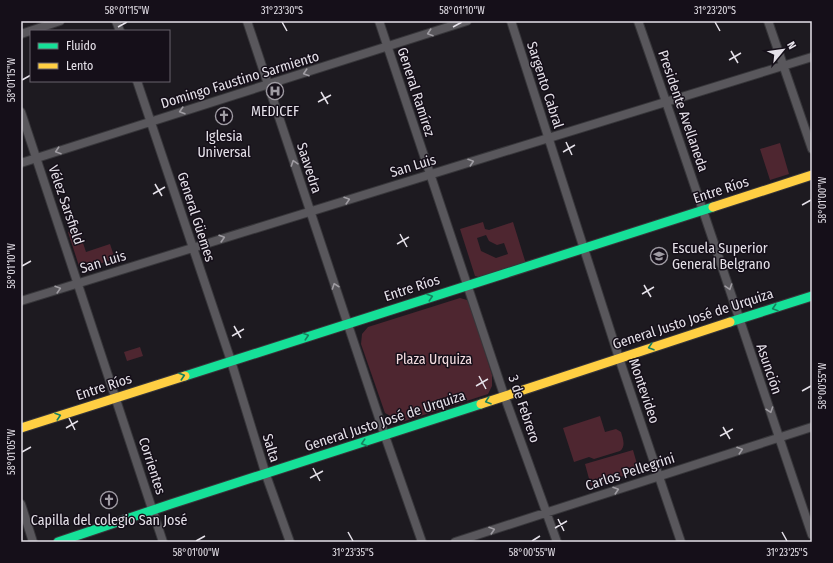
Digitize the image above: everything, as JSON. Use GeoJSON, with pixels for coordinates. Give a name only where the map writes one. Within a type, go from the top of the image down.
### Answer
{"type":"FeatureCollection","features":[{"type":"Feature","properties":{"kind":"street"},"geometry":{"type":"LineString","coordinates":[[33,30],[60,21]]}},
{"type":"Feature","properties":{"kind":"street","name":"Saavedra"},"geometry":{"type":"LineString","coordinates":[[247,21],[385,436],[422,542]]}},
{"type":"Feature","properties":{"kind":"street","name":"General Ramírez"},"geometry":{"type":"LineString","coordinates":[[379,21],[468,285]]}},
{"type":"Feature","properties":{"kind":"street","name":"Domingo Faustino Sarmiento"},"geometry":{"type":"LineString","coordinates":[[21,163],[467,21]]}},
{"type":"Feature","properties":{"kind":"street","name":"Sargento Cabral"},"geometry":{"type":"LineString","coordinates":[[511,21],[584,248]]}},
{"type":"Feature","properties":{"kind":"street","name":"Presidente Avellaneda"},"geometry":{"type":"LineString","coordinates":[[638,21],[704,210]]}},
{"type":"Feature","properties":{"kind":"street"},"geometry":{"type":"LineString","coordinates":[[768,21],[812,149]]}},
{"type":"Feature","properties":{"kind":"street","name":"San Luis"},"geometry":{"type":"LineString","coordinates":[[21,301],[430,175],[666,100],[812,57]]}},
{"type":"Feature","properties":{"kind":"street","name":"General Güemes"},"geometry":{"type":"LineString","coordinates":[[137,82],[231,361]]}},
{"type":"Feature","properties":{"kind":"street","name":"Vélez Sarsfield"},"geometry":{"type":"LineString","coordinates":[[21,112],[116,397]]}},
{"type":"Feature","properties":{"kind":"street","name":"Entre Ríos"},"geometry":{"type":"LineString","coordinates":[[21,428],[812,175]]}},
{"type":"Feature","properties":{"kind":"street","name":"Asunción"},"geometry":{"type":"LineString","coordinates":[[704,210],[812,535]]}},
{"type":"Feature","properties":{"kind":"street","name":"Montevideo"},"geometry":{"type":"LineString","coordinates":[[584,248],[619,358],[681,542]]}},
{"type":"Feature","properties":{"kind":"street","name":"3 de Febrero"},"geometry":{"type":"LineString","coordinates":[[468,285],[504,395],[557,542]]}},
{"type":"Feature","properties":{"kind":"street","name":"General Justo José de Urquiza"},"geometry":{"type":"LineString","coordinates":[[58,542],[152,510],[385,436],[504,395],[812,296]]}},
{"type":"Feature","properties":{"kind":"street","name":"Salta"},"geometry":{"type":"LineString","coordinates":[[231,361],[266,474],[290,542]]}},
{"type":"Feature","properties":{"kind":"street","name":"Corrientes"},"geometry":{"type":"LineString","coordinates":[[116,397],[163,542]]}},
{"type":"Feature","properties":{"kind":"street","name":"Carlos Pellegrini"},"geometry":{"type":"LineString","coordinates":[[455,542],[812,427]]}},
{"type":"Feature","properties":{"kind":"street"},"geometry":{"type":"LineString","coordinates":[[21,504],[33,542]]}},
{"type":"Feature","properties":{"kind":"green space"},"geometry":{"type":"Polygon","coordinates":[[[780,143],[789,174],[770,180],[760,149],[780,143]]]}},
{"type":"Feature","properties":{"kind":"green space"},"geometry":{"type":"Polygon","coordinates":[[[483,222],[485,229],[489,230],[513,222],[526,264],[482,278],[475,276],[460,229],[483,222]],[[486,235],[477,238],[481,251],[496,258],[508,254],[504,243],[497,245],[489,241],[486,235]]]}},
{"type":"Feature","properties":{"kind":"green space"},"geometry":{"type":"Polygon","coordinates":[[[78,228],[86,252],[110,244],[115,259],[86,268],[79,266],[68,232],[78,228]]]}},
{"type":"Feature","properties":{"kind":"green space","name":"Plaza Urquiza"},"geometry":{"type":"Polygon","coordinates":[[[460,298],[467,300],[471,307],[492,375],[492,386],[488,394],[402,422],[385,413],[361,344],[362,334],[368,327],[460,298]]]}},
{"type":"Feature","properties":{"kind":"green space"},"geometry":{"type":"Polygon","coordinates":[[[140,347],[143,356],[127,361],[124,352],[140,347]]]}},
{"type":"Feature","properties":{"kind":"green space"},"geometry":{"type":"Polygon","coordinates":[[[600,416],[605,432],[616,429],[621,432],[624,442],[622,449],[620,451],[594,459],[589,457],[574,462],[563,428],[600,416]]]}},
{"type":"Feature","properties":{"kind":"green space"},"geometry":{"type":"Polygon","coordinates":[[[633,450],[639,471],[591,486],[585,464],[633,450]]]}},
{"type":"Feature","properties":{"kind":"traffic: fast"},"geometry":{"type":"LineString","coordinates":[[185,376],[713,207]]}},
{"type":"Feature","properties":{"kind":"traffic: fast"},"geometry":{"type":"LineString","coordinates":[[730,322],[812,296]]}},
{"type":"Feature","properties":{"kind":"traffic: fast"},"geometry":{"type":"LineString","coordinates":[[58,542],[481,404]]}},
{"type":"Feature","properties":{"kind":"traffic: slow"},"geometry":{"type":"LineString","coordinates":[[713,207],[812,175]]}},
{"type":"Feature","properties":{"kind":"traffic: slow"},"geometry":{"type":"LineString","coordinates":[[481,404],[730,322]]}},
{"type":"Feature","properties":{"kind":"traffic: slow"},"geometry":{"type":"LineString","coordinates":[[21,428],[185,376]]}},
{"type":"Feature","properties":{"kind":"place","name":"MEDICEF"},"geometry":{"type":"Point","coordinates":[275,91]}},
{"type":"Feature","properties":{"kind":"place","name":"Iglesia Universal"},"geometry":{"type":"Point","coordinates":[224,116]}},
{"type":"Feature","properties":{"kind":"place","name":"Escuela Superior General Belgrano"},"geometry":{"type":"Point","coordinates":[659,256]}},
{"type":"Feature","properties":{"kind":"place","name":"Capilla del colegio San José"},"geometry":{"type":"Point","coordinates":[109,500]}}]}
